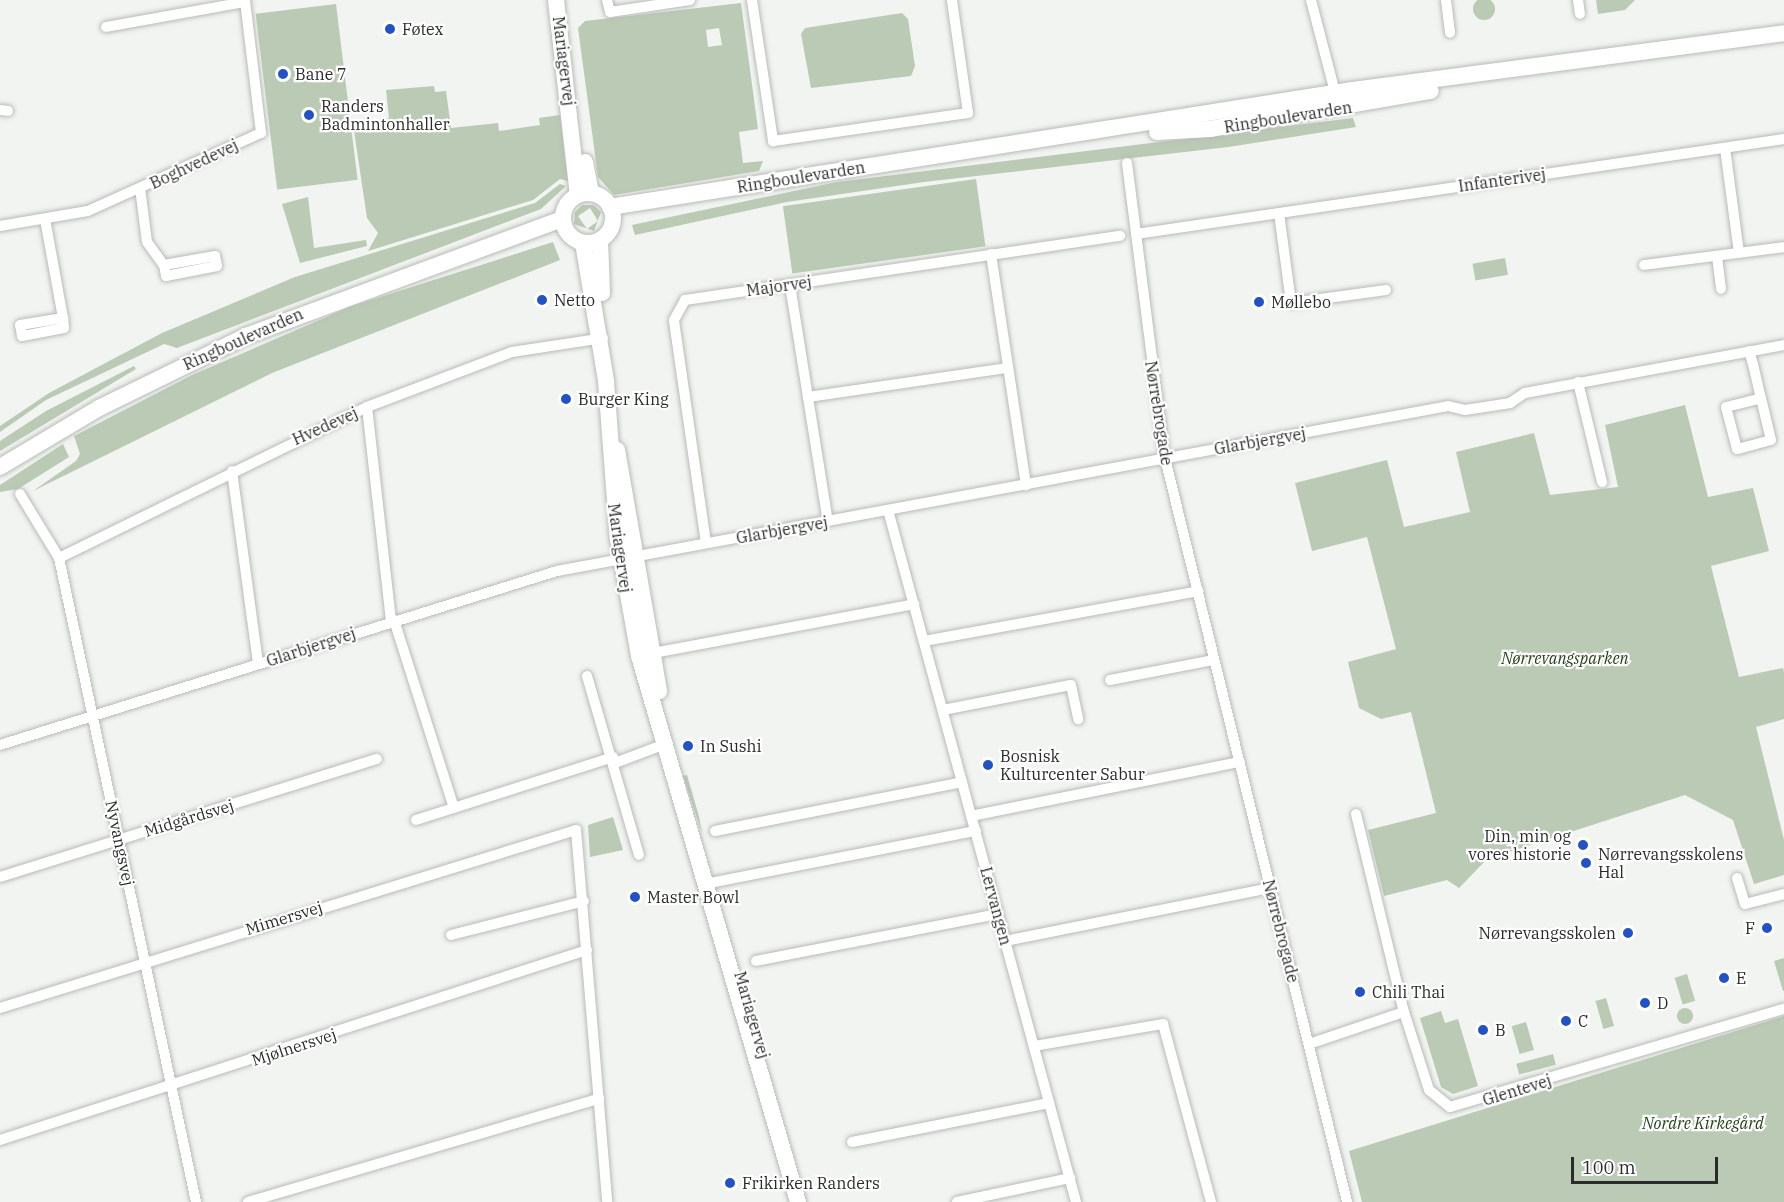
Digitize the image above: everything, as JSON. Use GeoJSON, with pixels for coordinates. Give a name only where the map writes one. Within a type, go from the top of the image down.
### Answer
{"type":"FeatureCollection","features":[{"type":"Feature","properties":{"kind":"main road","name":"Mariagervej"},"geometry":{"type":"LineString","coordinates":[[556,0],[584,194]]}},
{"type":"Feature","properties":{"kind":"main road","name":"Mariagervej"},"geometry":{"type":"LineString","coordinates":[[565,0],[584,194]]}},
{"type":"Feature","properties":{"kind":"main road","name":"Ringboulevarden"},"geometry":{"type":"LineString","coordinates":[[612,213],[670,199],[1076,137],[1210,129],[1337,101],[1784,33]]}},
{"type":"Feature","properties":{"kind":"main road"},"geometry":{"type":"LineString","coordinates":[[584,194],[612,213],[591,242],[564,225],[568,202],[584,194]]}},
{"type":"Feature","properties":{"kind":"main road","name":"Ringboulevarden"},"geometry":{"type":"LineString","coordinates":[[0,467],[99,408],[246,336],[385,280],[564,225]]}},
{"type":"Feature","properties":{"kind":"main road","name":"Mariagervej"},"geometry":{"type":"LineString","coordinates":[[591,242],[627,557],[645,655],[709,883],[808,1202]]}},
{"type":"Feature","properties":{"kind":"main road","name":"Mariagervej"},"geometry":{"type":"LineString","coordinates":[[709,883],[798,1202]]}},
{"type":"Feature","properties":{"kind":"street"},"geometry":{"type":"LineString","coordinates":[[607,0],[610,12],[690,0]]}},
{"type":"Feature","properties":{"kind":"street"},"geometry":{"type":"LineString","coordinates":[[752,0],[773,141],[968,113],[952,0]]}},
{"type":"Feature","properties":{"kind":"street"},"geometry":{"type":"LineString","coordinates":[[1311,0],[1337,101]]}},
{"type":"Feature","properties":{"kind":"street"},"geometry":{"type":"LineString","coordinates":[[1446,0],[1450,33]]}},
{"type":"Feature","properties":{"kind":"street"},"geometry":{"type":"LineString","coordinates":[[1578,0],[1581,14]]}},
{"type":"Feature","properties":{"kind":"street","name":"Boghvedevej"},"geometry":{"type":"LineString","coordinates":[[0,226],[88,211],[261,133],[245,1],[105,27]]}},
{"type":"Feature","properties":{"kind":"street","name":"Infanterivej"},"geometry":{"type":"LineString","coordinates":[[1136,234],[1784,139]]}},
{"type":"Feature","properties":{"kind":"street"},"geometry":{"type":"LineString","coordinates":[[1725,148],[1739,253]]}},
{"type":"Feature","properties":{"kind":"street","name":"Nørrebrogade"},"geometry":{"type":"LineString","coordinates":[[1127,163],[1165,458],[1347,1202]]}},
{"type":"Feature","properties":{"kind":"street"},"geometry":{"type":"LineString","coordinates":[[140,188],[147,242],[164,265]]}},
{"type":"Feature","properties":{"kind":"street"},"geometry":{"type":"LineString","coordinates":[[1279,213],[1292,303],[1386,290]]}},
{"type":"Feature","properties":{"kind":"street"},"geometry":{"type":"LineString","coordinates":[[45,219],[63,318]]}},
{"type":"Feature","properties":{"kind":"street","name":"Majorvej"},"geometry":{"type":"LineString","coordinates":[[705,543],[674,314],[685,300],[1120,236]]}},
{"type":"Feature","properties":{"kind":"street"},"geometry":{"type":"LineString","coordinates":[[1644,265],[1784,247]]}},
{"type":"Feature","properties":{"kind":"street"},"geometry":{"type":"LineString","coordinates":[[992,254],[1026,484]]}},
{"type":"Feature","properties":{"kind":"street"},"geometry":{"type":"LineString","coordinates":[[1717,256],[1721,289]]}},
{"type":"Feature","properties":{"kind":"street"},"geometry":{"type":"LineString","coordinates":[[790,285],[828,522]]}},
{"type":"Feature","properties":{"kind":"street","name":"Hvedevej"},"geometry":{"type":"LineString","coordinates":[[59,558],[232,471],[367,407],[512,352],[602,338]]}},
{"type":"Feature","properties":{"kind":"street","name":"Glarbjergvej"},"geometry":{"type":"LineString","coordinates":[[0,745],[556,571],[1448,406],[1465,410],[1510,403],[1525,393],[1784,345]]}},
{"type":"Feature","properties":{"kind":"street"},"geometry":{"type":"LineString","coordinates":[[1749,351],[1761,398],[1771,440],[1737,449],[1726,406],[1761,398]]}},
{"type":"Feature","properties":{"kind":"street"},"geometry":{"type":"LineString","coordinates":[[808,397],[1008,368]]}},
{"type":"Feature","properties":{"kind":"street"},"geometry":{"type":"LineString","coordinates":[[1578,382],[1602,482]]}},
{"type":"Feature","properties":{"kind":"street"},"geometry":{"type":"LineString","coordinates":[[367,407],[393,621],[454,808]]}},
{"type":"Feature","properties":{"kind":"street"},"geometry":{"type":"LineString","coordinates":[[232,471],[258,663]]}},
{"type":"Feature","properties":{"kind":"street","name":"Nyvangsvej"},"geometry":{"type":"LineString","coordinates":[[20,494],[59,558],[196,1202]]}},
{"type":"Feature","properties":{"kind":"street","name":"Lervangen"},"geometry":{"type":"LineString","coordinates":[[888,510],[1076,1202]]}},
{"type":"Feature","properties":{"kind":"street"},"geometry":{"type":"LineString","coordinates":[[924,641],[1198,591]]}},
{"type":"Feature","properties":{"kind":"street"},"geometry":{"type":"LineString","coordinates":[[645,655],[914,604]]}},
{"type":"Feature","properties":{"kind":"street"},"geometry":{"type":"LineString","coordinates":[[1110,680],[1214,660]]}},
{"type":"Feature","properties":{"kind":"street"},"geometry":{"type":"LineString","coordinates":[[586,676],[614,760],[639,855]]}},
{"type":"Feature","properties":{"kind":"street"},"geometry":{"type":"LineString","coordinates":[[943,710],[1071,685],[1078,718]]}},
{"type":"Feature","properties":{"kind":"street"},"geometry":{"type":"LineString","coordinates":[[416,820],[660,746]]}},
{"type":"Feature","properties":{"kind":"street","name":"Midgårdsvej"},"geometry":{"type":"LineString","coordinates":[[0,877],[377,759]]}},
{"type":"Feature","properties":{"kind":"street"},"geometry":{"type":"LineString","coordinates":[[971,816],[1239,762]]}},
{"type":"Feature","properties":{"kind":"street"},"geometry":{"type":"LineString","coordinates":[[715,831],[962,782]]}},
{"type":"Feature","properties":{"kind":"street"},"geometry":{"type":"LineString","coordinates":[[1309,1044],[1404,1012],[1356,814]]}},
{"type":"Feature","properties":{"kind":"street","name":"Mimersvej"},"geometry":{"type":"LineString","coordinates":[[0,1008],[568,830],[579,836],[584,901]]}},
{"type":"Feature","properties":{"kind":"street"},"geometry":{"type":"LineString","coordinates":[[709,883],[976,831]]}},
{"type":"Feature","properties":{"kind":"street"},"geometry":{"type":"LineString","coordinates":[[1737,879],[1745,904],[1784,894]]}},
{"type":"Feature","properties":{"kind":"street"},"geometry":{"type":"LineString","coordinates":[[1005,941],[1271,888]]}},
{"type":"Feature","properties":{"kind":"street"},"geometry":{"type":"LineString","coordinates":[[451,935],[584,901],[607,1202]]}},
{"type":"Feature","properties":{"kind":"street"},"geometry":{"type":"LineString","coordinates":[[756,961],[998,914]]}},
{"type":"Feature","properties":{"kind":"street","name":"Mjølnersvej"},"geometry":{"type":"LineString","coordinates":[[0,1140],[172,1088],[587,950]]}},
{"type":"Feature","properties":{"kind":"street","name":"Glentevej"},"geometry":{"type":"LineString","coordinates":[[1404,1012],[1429,1090],[1450,1107],[1784,1009]]}},
{"type":"Feature","properties":{"kind":"street"},"geometry":{"type":"LineString","coordinates":[[1034,1046],[1164,1024],[1211,1202]]}},
{"type":"Feature","properties":{"kind":"street"},"geometry":{"type":"LineString","coordinates":[[248,1202],[599,1099]]}},
{"type":"Feature","properties":{"kind":"street"},"geometry":{"type":"LineString","coordinates":[[852,1142],[1049,1103]]}},
{"type":"Feature","properties":{"kind":"street"},"geometry":{"type":"LineString","coordinates":[[957,1202],[1070,1178]]}},
{"type":"Feature","properties":{"kind":"green space"},"geometry":{"type":"Polygon","coordinates":[[[1480,-2],[1488,-2],[1495,5],[1495,13],[1488,20],[1480,20],[1473,13],[1473,5],[1480,-2]]]}},
{"type":"Feature","properties":{"kind":"green space"},"geometry":{"type":"Polygon","coordinates":[[[1596,0],[1635,0],[1625,10],[1598,14],[1596,0]]]}},
{"type":"Feature","properties":{"kind":"green space"},"geometry":{"type":"Polygon","coordinates":[[[741,3],[758,129],[739,132],[743,163],[763,161],[759,171],[614,195],[598,177],[578,28],[585,21],[741,3]],[[719,28],[706,30],[708,47],[722,45],[719,28]]]}},
{"type":"Feature","properties":{"kind":"green space"},"geometry":{"type":"Polygon","coordinates":[[[336,4],[358,180],[277,190],[256,14],[336,4]]]}},
{"type":"Feature","properties":{"kind":"green space"},"geometry":{"type":"Polygon","coordinates":[[[902,13],[908,19],[915,66],[911,76],[811,88],[801,34],[805,28],[902,13]]]}},
{"type":"Feature","properties":{"kind":"green space"},"geometry":{"type":"Polygon","coordinates":[[[434,86],[435,92],[446,91],[451,128],[498,123],[499,131],[540,125],[539,118],[560,115],[568,181],[560,179],[533,200],[368,251],[378,233],[367,218],[353,124],[389,118],[386,90],[434,86]]]}},
{"type":"Feature","properties":{"kind":"green space"},"geometry":{"type":"Polygon","coordinates":[[[1353,118],[1356,127],[1228,147],[924,182],[787,202],[635,235],[632,225],[837,182],[1353,118]]]}},
{"type":"Feature","properties":{"kind":"green space"},"geometry":{"type":"Polygon","coordinates":[[[976,179],[985,246],[792,273],[783,206],[976,179]]]}},
{"type":"Feature","properties":{"kind":"green space"},"geometry":{"type":"Polygon","coordinates":[[[560,184],[566,186],[541,209],[177,348],[164,344],[46,400],[0,432],[0,426],[49,393],[162,333],[295,277],[535,203],[560,184]]]}},
{"type":"Feature","properties":{"kind":"green space"},"geometry":{"type":"Polygon","coordinates":[[[308,197],[314,248],[366,240],[367,246],[300,263],[282,204],[308,197]]]}},
{"type":"Feature","properties":{"kind":"green space"},"geometry":{"type":"Polygon","coordinates":[[[582,205],[594,205],[601,212],[598,221],[590,208],[578,216],[587,228],[574,224],[575,212],[582,205]]]}},
{"type":"Feature","properties":{"kind":"green space"},"geometry":{"type":"Polygon","coordinates":[[[598,221],[594,231],[587,229],[598,221]]]}},
{"type":"Feature","properties":{"kind":"green space"},"geometry":{"type":"Polygon","coordinates":[[[553,242],[560,260],[272,373],[33,491],[76,461],[80,454],[74,436],[192,375],[352,306],[553,242]]]}},
{"type":"Feature","properties":{"kind":"green space"},"geometry":{"type":"Polygon","coordinates":[[[1505,258],[1508,275],[1475,280],[1473,264],[1505,258]]]}},
{"type":"Feature","properties":{"kind":"green space"},"geometry":{"type":"Polygon","coordinates":[[[134,366],[136,369],[0,451],[0,441],[46,411],[134,366]]]}},
{"type":"Feature","properties":{"kind":"green space","name":"Nørrevangsparken"},"geometry":{"type":"Polygon","coordinates":[[[1685,405],[1708,497],[1753,488],[1769,551],[1711,566],[1739,677],[1783,668],[1784,672],[1784,719],[1756,727],[1784,840],[1784,875],[1754,884],[1733,820],[1685,795],[1487,859],[1459,888],[1447,880],[1384,896],[1368,830],[1436,813],[1411,712],[1381,719],[1359,708],[1348,662],[1396,649],[1367,537],[1312,551],[1295,483],[1387,460],[1404,527],[1470,512],[1456,452],[1534,433],[1550,495],[1618,487],[1605,425],[1685,405]]]}},
{"type":"Feature","properties":{"kind":"green space"},"geometry":{"type":"Polygon","coordinates":[[[63,444],[69,457],[18,489],[0,492],[0,485],[63,444]]]}},
{"type":"Feature","properties":{"kind":"green space"},"geometry":{"type":"Polygon","coordinates":[[[687,775],[699,817],[702,833],[683,776],[687,775]]]}},
{"type":"Feature","properties":{"kind":"green space"},"geometry":{"type":"Polygon","coordinates":[[[613,817],[623,850],[590,857],[588,825],[613,817]]]}},
{"type":"Feature","properties":{"kind":"green space"},"geometry":{"type":"Polygon","coordinates":[[[1784,958],[1784,991],[1783,991],[1774,961],[1784,958]]]}},
{"type":"Feature","properties":{"kind":"green space"},"geometry":{"type":"Polygon","coordinates":[[[1687,974],[1695,1001],[1683,1005],[1675,978],[1687,974]]]}},
{"type":"Feature","properties":{"kind":"green space"},"geometry":{"type":"Polygon","coordinates":[[[1606,998],[1614,1026],[1603,1029],[1595,1001],[1606,998]]]}},
{"type":"Feature","properties":{"kind":"green space"},"geometry":{"type":"Polygon","coordinates":[[[1682,1008],[1688,1008],[1693,1016],[1691,1022],[1682,1024],[1677,1019],[1677,1013],[1682,1008]]]}},
{"type":"Feature","properties":{"kind":"green space"},"geometry":{"type":"Polygon","coordinates":[[[1441,1011],[1445,1023],[1458,1019],[1478,1086],[1453,1094],[1441,1087],[1420,1018],[1441,1011]]]}},
{"type":"Feature","properties":{"kind":"green space","name":"Nordre Kirkegård"},"geometry":{"type":"Polygon","coordinates":[[[1784,1016],[1784,1202],[1362,1202],[1349,1151],[1784,1016]]]}},
{"type":"Feature","properties":{"kind":"green space"},"geometry":{"type":"Polygon","coordinates":[[[1526,1022],[1534,1050],[1520,1054],[1512,1026],[1526,1022]]]}},
{"type":"Feature","properties":{"kind":"green space"},"geometry":{"type":"Polygon","coordinates":[[[1553,1054],[1556,1065],[1519,1074],[1516,1064],[1553,1054]]]}},
{"type":"Feature","properties":{"kind":"place","name":"Føtex"},"geometry":{"type":"Point","coordinates":[390,29]}},
{"type":"Feature","properties":{"kind":"place","name":"Bane 7"},"geometry":{"type":"Point","coordinates":[283,74]}},
{"type":"Feature","properties":{"kind":"place","name":"Randers Badmintonhaller"},"geometry":{"type":"Point","coordinates":[309,115]}},
{"type":"Feature","properties":{"kind":"place","name":"Netto"},"geometry":{"type":"Point","coordinates":[542,300]}},
{"type":"Feature","properties":{"kind":"place","name":"Møllebo"},"geometry":{"type":"Point","coordinates":[1259,302]}},
{"type":"Feature","properties":{"kind":"place","name":"Burger King"},"geometry":{"type":"Point","coordinates":[566,399]}},
{"type":"Feature","properties":{"kind":"place","name":"In Sushi"},"geometry":{"type":"Point","coordinates":[688,746]}},
{"type":"Feature","properties":{"kind":"place","name":"Bosnisk Kulturcenter Sabur"},"geometry":{"type":"Point","coordinates":[988,765]}},
{"type":"Feature","properties":{"kind":"place","name":"Din, min og vores historie"},"geometry":{"type":"Point","coordinates":[1583,845]}},
{"type":"Feature","properties":{"kind":"place","name":"Nørrevangsskolens Hal"},"geometry":{"type":"Point","coordinates":[1586,863]}},
{"type":"Feature","properties":{"kind":"place","name":"Master Bowl"},"geometry":{"type":"Point","coordinates":[635,897]}},
{"type":"Feature","properties":{"kind":"place","name":"F"},"geometry":{"type":"Point","coordinates":[1767,928]}},
{"type":"Feature","properties":{"kind":"place","name":"Nørrevangsskolen"},"geometry":{"type":"Point","coordinates":[1628,933]}},
{"type":"Feature","properties":{"kind":"place","name":"E"},"geometry":{"type":"Point","coordinates":[1724,978]}},
{"type":"Feature","properties":{"kind":"place","name":"Chili Thai"},"geometry":{"type":"Point","coordinates":[1360,992]}},
{"type":"Feature","properties":{"kind":"place","name":"D"},"geometry":{"type":"Point","coordinates":[1645,1003]}},
{"type":"Feature","properties":{"kind":"place","name":"C"},"geometry":{"type":"Point","coordinates":[1566,1021]}},
{"type":"Feature","properties":{"kind":"place","name":"B"},"geometry":{"type":"Point","coordinates":[1483,1030]}},
{"type":"Feature","properties":{"kind":"place","name":"Frikirken Randers"},"geometry":{"type":"Point","coordinates":[730,1183]}}]}
